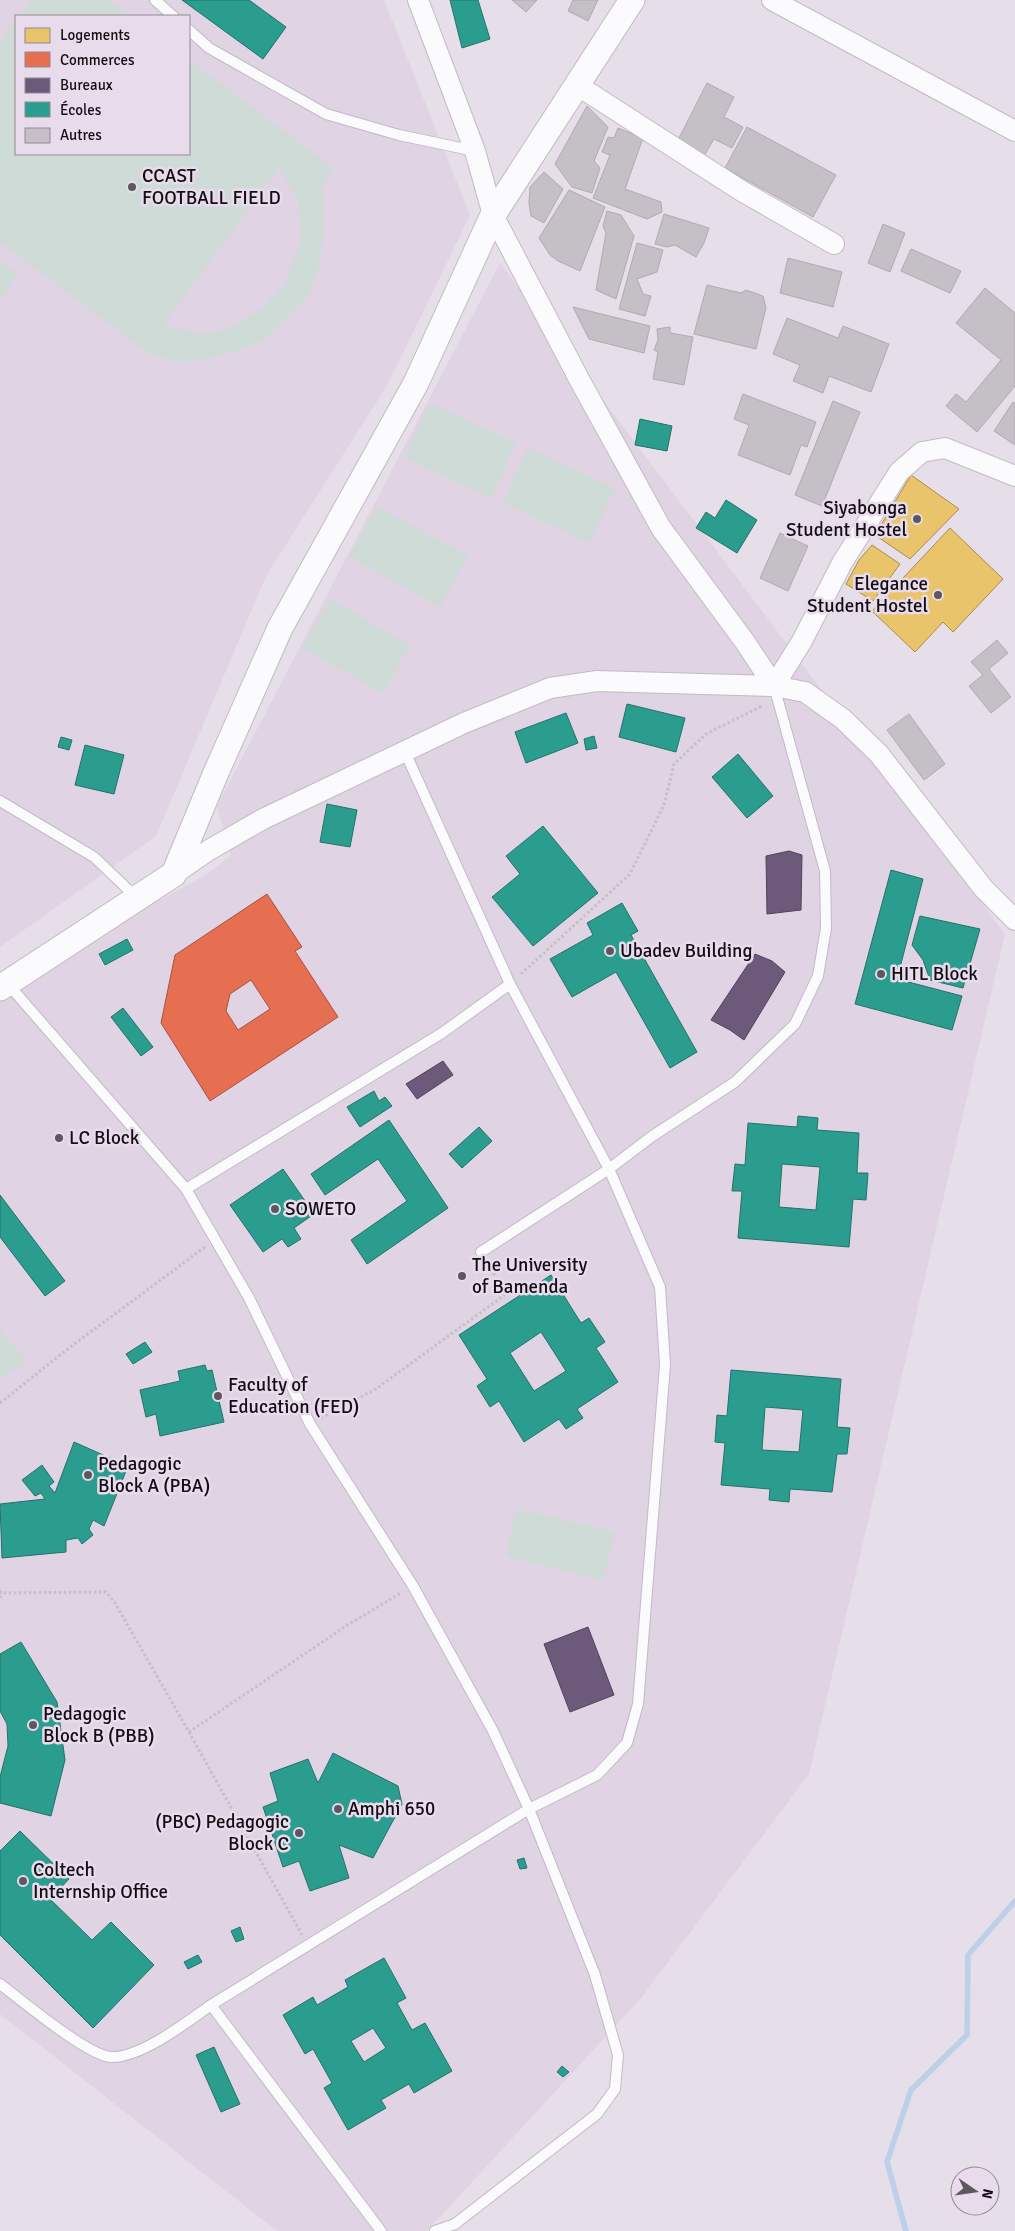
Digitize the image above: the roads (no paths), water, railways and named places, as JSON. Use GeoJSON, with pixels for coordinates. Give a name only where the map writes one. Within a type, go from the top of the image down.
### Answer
{"type":"FeatureCollection","features":[{"type":"Feature","properties":{"kind":"street"},"geometry":{"type":"LineString","coordinates":[[418,0],[475,151],[493,215],[579,379],[661,528],[745,642],[774,686]]}},
{"type":"Feature","properties":{"kind":"street"},"geometry":{"type":"LineString","coordinates":[[174,874],[215,775],[280,628],[416,383],[493,215],[632,0]]}},
{"type":"Feature","properties":{"kind":"street"},"geometry":{"type":"LineString","coordinates":[[772,0],[1015,131]]}},
{"type":"Feature","properties":{"kind":"street"},"geometry":{"type":"LineString","coordinates":[[577,85],[740,190],[834,244]]}},
{"type":"Feature","properties":{"kind":"street"},"geometry":{"type":"LineString","coordinates":[[774,686],[802,641],[842,563],[899,472],[922,452],[945,448],[1015,476]]}},
{"type":"Feature","properties":{"kind":"street"},"geometry":{"type":"LineString","coordinates":[[4,985],[209,850],[263,819],[464,723],[550,688],[597,681],[774,686],[804,692],[849,725],[879,754],[984,889],[1015,920]]}},
{"type":"Feature","properties":{"kind":"lane"},"geometry":{"type":"LineString","coordinates":[[155,0],[172,15]]}},
{"type":"Feature","properties":{"kind":"lane"},"geometry":{"type":"LineString","coordinates":[[190,31],[209,48],[326,114],[399,135],[475,151]]}},
{"type":"Feature","properties":{"kind":"lane"},"geometry":{"type":"LineString","coordinates":[[481,1252],[609,1169],[651,1137],[735,1082],[795,1024],[818,976],[826,928],[825,871],[774,686]]}},
{"type":"Feature","properties":{"kind":"lane"},"geometry":{"type":"LineString","coordinates":[[0,1984],[80,2044],[110,2057],[138,2051],[166,2036],[211,2006],[529,1810],[597,1775],[627,1743],[638,1704],[664,1356],[660,1287],[609,1169],[510,984],[406,752]]}},
{"type":"Feature","properties":{"kind":"lane"},"geometry":{"type":"LineString","coordinates":[[0,801],[94,857],[137,898]]}},
{"type":"Feature","properties":{"kind":"lane"},"geometry":{"type":"LineString","coordinates":[[186,1189],[442,1033],[510,984]]}},
{"type":"Feature","properties":{"kind":"lane"},"geometry":{"type":"LineString","coordinates":[[4,985],[186,1189],[249,1298],[310,1424],[413,1586],[493,1731],[529,1810],[595,1974],[618,2055],[615,2089],[597,2114],[455,2224],[436,2231]]}},
{"type":"Feature","properties":{"kind":"lane"},"geometry":{"type":"LineString","coordinates":[[211,2006],[381,2231]]}},
{"type":"Feature","properties":{"kind":"waterway"},"geometry":{"type":"LineString","coordinates":[[906,2231],[887,2162],[911,2090],[967,2035],[968,1955],[1015,1901]]}},
{"type":"Feature","properties":{"kind":"place","name":"CCAST FOOTBALL FIELD"},"geometry":{"type":"Point","coordinates":[132,187]}},
{"type":"Feature","properties":{"kind":"place","name":"Siyabonga Student Hostel"},"geometry":{"type":"Point","coordinates":[917,519]}},
{"type":"Feature","properties":{"kind":"place","name":"Elegance Student Hostel"},"geometry":{"type":"Point","coordinates":[938,595]}},
{"type":"Feature","properties":{"kind":"place","name":"Ubadev Building"},"geometry":{"type":"Point","coordinates":[610,951]}},
{"type":"Feature","properties":{"kind":"place","name":"HITL Block"},"geometry":{"type":"Point","coordinates":[881,974]}},
{"type":"Feature","properties":{"kind":"place","name":"LC Block"},"geometry":{"type":"Point","coordinates":[59,1138]}},
{"type":"Feature","properties":{"kind":"place","name":"SOWETO"},"geometry":{"type":"Point","coordinates":[275,1209]}},
{"type":"Feature","properties":{"kind":"place","name":"The University of Bamenda"},"geometry":{"type":"Point","coordinates":[462,1276]}},
{"type":"Feature","properties":{"kind":"place","name":"Faculty of Education (FED)"},"geometry":{"type":"Point","coordinates":[218,1396]}},
{"type":"Feature","properties":{"kind":"place","name":"Pedagogic Block A (PBA)"},"geometry":{"type":"Point","coordinates":[88,1475]}},
{"type":"Feature","properties":{"kind":"place","name":"Pedagogic Block B (PBB)"},"geometry":{"type":"Point","coordinates":[33,1725]}},
{"type":"Feature","properties":{"kind":"place","name":"Amphi 650"},"geometry":{"type":"Point","coordinates":[338,1809]}},
{"type":"Feature","properties":{"kind":"place","name":"(PBC) Pedagogic Block C"},"geometry":{"type":"Point","coordinates":[299,1833]}},
{"type":"Feature","properties":{"kind":"place","name":"Coltech Internship Office"},"geometry":{"type":"Point","coordinates":[23,1881]}}]}
